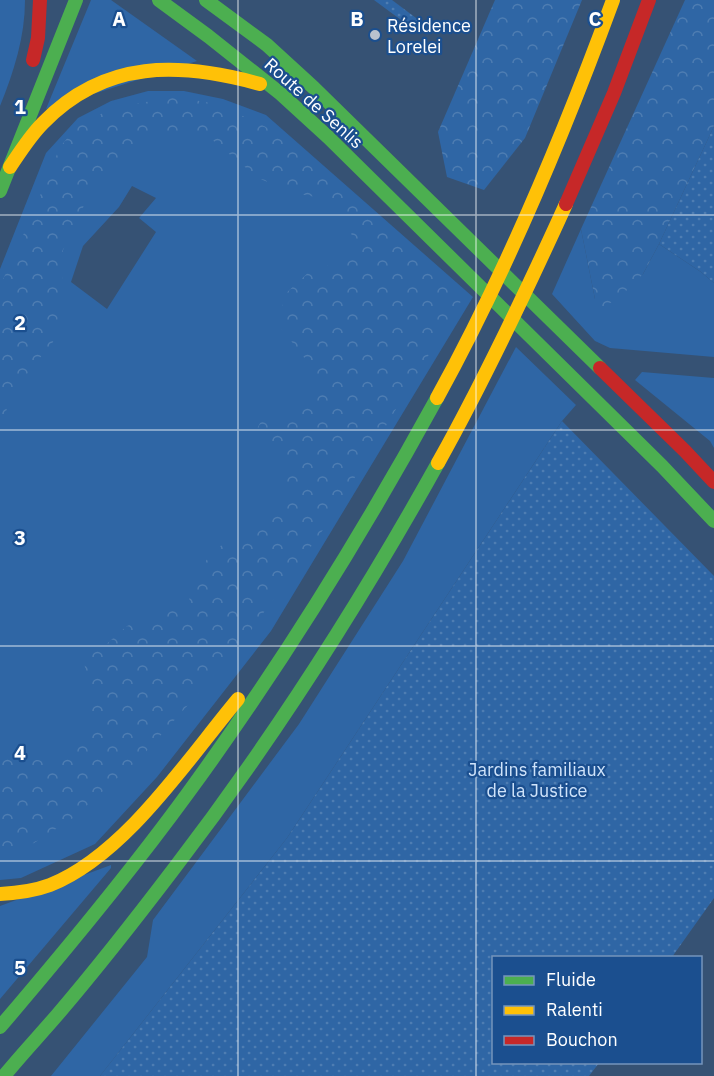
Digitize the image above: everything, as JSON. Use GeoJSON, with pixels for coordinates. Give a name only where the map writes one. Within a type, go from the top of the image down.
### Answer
{"type":"FeatureCollection","features":[{"type":"Feature","properties":{"kind":"main road"},"geometry":{"type":"LineString","coordinates":[[40,0],[38,38],[31,66],[53,10]]}},
{"type":"Feature","properties":{"kind":"main road"},"geometry":{"type":"LineString","coordinates":[[0,191],[76,0]]}},
{"type":"Feature","properties":{"kind":"main road","name":"Route de Senlis"},"geometry":{"type":"LineString","coordinates":[[159,0],[281,94],[328,137],[662,466],[714,521]]}},
{"type":"Feature","properties":{"kind":"main road","name":"Route de Senlis"},"geometry":{"type":"LineString","coordinates":[[206,0],[258,38],[314,88],[714,482]]}},
{"type":"Feature","properties":{"kind":"main road"},"geometry":{"type":"LineString","coordinates":[[0,1027],[120,882],[178,807],[258,694],[379,502],[452,371],[480,315],[566,124],[613,0]]}},
{"type":"Feature","properties":{"kind":"main road"},"geometry":{"type":"LineString","coordinates":[[4,1076],[56,1016],[197,837],[269,738],[393,544],[443,457],[498,350],[574,188],[651,0]]}},
{"type":"Feature","properties":{"kind":"main road"},"geometry":{"type":"LineString","coordinates":[[10,167],[28,140],[48,117],[76,96],[119,76],[164,69],[201,70],[244,79],[281,94]]}},
{"type":"Feature","properties":{"kind":"main road"},"geometry":{"type":"LineString","coordinates":[[0,894],[36,889],[69,877],[111,846],[171,782],[314,608]]}},
{"type":"Feature","properties":{"kind":"green space"},"geometry":{"type":"Polygon","coordinates":[[[0,0],[25,0],[25,14],[18,54],[0,106],[0,0]]]}},
{"type":"Feature","properties":{"kind":"green space"},"geometry":{"type":"Polygon","coordinates":[[[91,0],[111,0],[197,61],[46,109],[91,0]]]}},
{"type":"Feature","properties":{"kind":"green space"},"geometry":{"type":"Polygon","coordinates":[[[374,0],[392,0],[424,24],[416,31],[374,0]]]}},
{"type":"Feature","properties":{"kind":"green space"},"geometry":{"type":"Polygon","coordinates":[[[495,0],[582,0],[525,138],[484,190],[447,177],[438,132],[495,0]]]}},
{"type":"Feature","properties":{"kind":"green space"},"geometry":{"type":"Polygon","coordinates":[[[685,0],[714,0],[714,126],[643,274],[621,296],[601,309],[595,299],[581,229],[685,0]]]}},
{"type":"Feature","properties":{"kind":"green space"},"geometry":{"type":"Polygon","coordinates":[[[148,91],[184,91],[223,99],[266,115],[473,297],[271,631],[157,777],[95,844],[21,878],[0,880],[0,269],[46,153],[78,118],[111,101],[148,91]],[[132,186],[119,207],[83,246],[71,282],[107,309],[156,232],[139,218],[156,198],[132,186]]]}},
{"type":"Feature","properties":{"kind":"green space"},"geometry":{"type":"Polygon","coordinates":[[[176,97],[217,104],[266,127],[323,172],[463,298],[325,527],[234,654],[142,756],[73,818],[34,843],[0,855],[0,756],[47,761],[75,752],[91,728],[92,703],[83,657],[102,648],[127,626],[189,602],[192,579],[215,549],[251,529],[273,512],[287,489],[287,472],[277,452],[255,433],[264,415],[292,415],[311,400],[318,380],[280,327],[284,295],[310,271],[347,260],[354,239],[343,219],[321,198],[294,193],[258,178],[210,138],[151,137],[89,195],[63,250],[59,312],[53,342],[29,371],[7,407],[0,453],[0,286],[60,147],[79,124],[116,107],[176,97]]]}},
{"type":"Feature","properties":{"kind":"green space"},"geometry":{"type":"Polygon","coordinates":[[[714,126],[714,283],[659,244],[714,126]]]}},
{"type":"Feature","properties":{"kind":"green space"},"geometry":{"type":"Polygon","coordinates":[[[581,229],[595,299],[643,274],[659,244],[714,283],[714,357],[610,348],[595,341],[552,294],[581,229]]]}},
{"type":"Feature","properties":{"kind":"green space"},"geometry":{"type":"Polygon","coordinates":[[[516,347],[576,405],[562,421],[287,838],[100,1076],[51,1076],[147,957],[153,920],[299,724],[403,561],[516,347]]]}},
{"type":"Feature","properties":{"kind":"green space"},"geometry":{"type":"Polygon","coordinates":[[[642,372],[714,378],[714,448],[710,441],[635,380],[642,372]]]}},
{"type":"Feature","properties":{"kind":"green space","name":"Jardins familiaux de la Justice"},"geometry":{"type":"Polygon","coordinates":[[[562,421],[714,576],[714,898],[673,956],[492,956],[492,1064],[598,1064],[589,1076],[100,1076],[287,838],[562,421]]]}},
{"type":"Feature","properties":{"kind":"green space"},"geometry":{"type":"Polygon","coordinates":[[[111,865],[111,868],[0,999],[0,906],[111,865]]]}},
{"type":"Feature","properties":{"kind":"traffic: fast"},"geometry":{"type":"LineString","coordinates":[[0,191],[76,0]]}},
{"type":"Feature","properties":{"kind":"traffic: fast"},"geometry":{"type":"LineString","coordinates":[[159,0],[281,94],[328,137],[662,466],[714,521]]}},
{"type":"Feature","properties":{"kind":"traffic: fast"},"geometry":{"type":"LineString","coordinates":[[206,0],[267,45],[314,88],[600,368]]}},
{"type":"Feature","properties":{"kind":"traffic: fast"},"geometry":{"type":"LineString","coordinates":[[0,1027],[120,883],[222,745],[350,550],[437,398]]}},
{"type":"Feature","properties":{"kind":"traffic: fast"},"geometry":{"type":"LineString","coordinates":[[4,1076],[118,941],[247,769],[347,618],[438,463]]}},
{"type":"Feature","properties":{"kind":"traffic: slow"},"geometry":{"type":"LineString","coordinates":[[437,398],[510,252],[554,152],[613,0]]}},
{"type":"Feature","properties":{"kind":"traffic: slow"},"geometry":{"type":"LineString","coordinates":[[10,167],[38,128],[67,102],[92,87],[118,77],[145,71],[173,70],[201,72],[260,84]]}},
{"type":"Feature","properties":{"kind":"traffic: slow"},"geometry":{"type":"LineString","coordinates":[[438,463],[505,335],[566,204]]}},
{"type":"Feature","properties":{"kind":"traffic: slow"},"geometry":{"type":"LineString","coordinates":[[0,894],[38,889],[50,885],[78,871],[104,852],[153,804],[238,699]]}},
{"type":"Feature","properties":{"kind":"traffic: jam"},"geometry":{"type":"LineString","coordinates":[[33,60],[38,38],[40,0]]}},
{"type":"Feature","properties":{"kind":"traffic: jam"},"geometry":{"type":"LineString","coordinates":[[566,204],[614,93],[649,0]]}},
{"type":"Feature","properties":{"kind":"traffic: jam"},"geometry":{"type":"LineString","coordinates":[[600,368],[714,482]]}},
{"type":"Feature","properties":{"kind":"place","name":"Résidence Lorelei"},"geometry":{"type":"Point","coordinates":[375,35]}}]}
